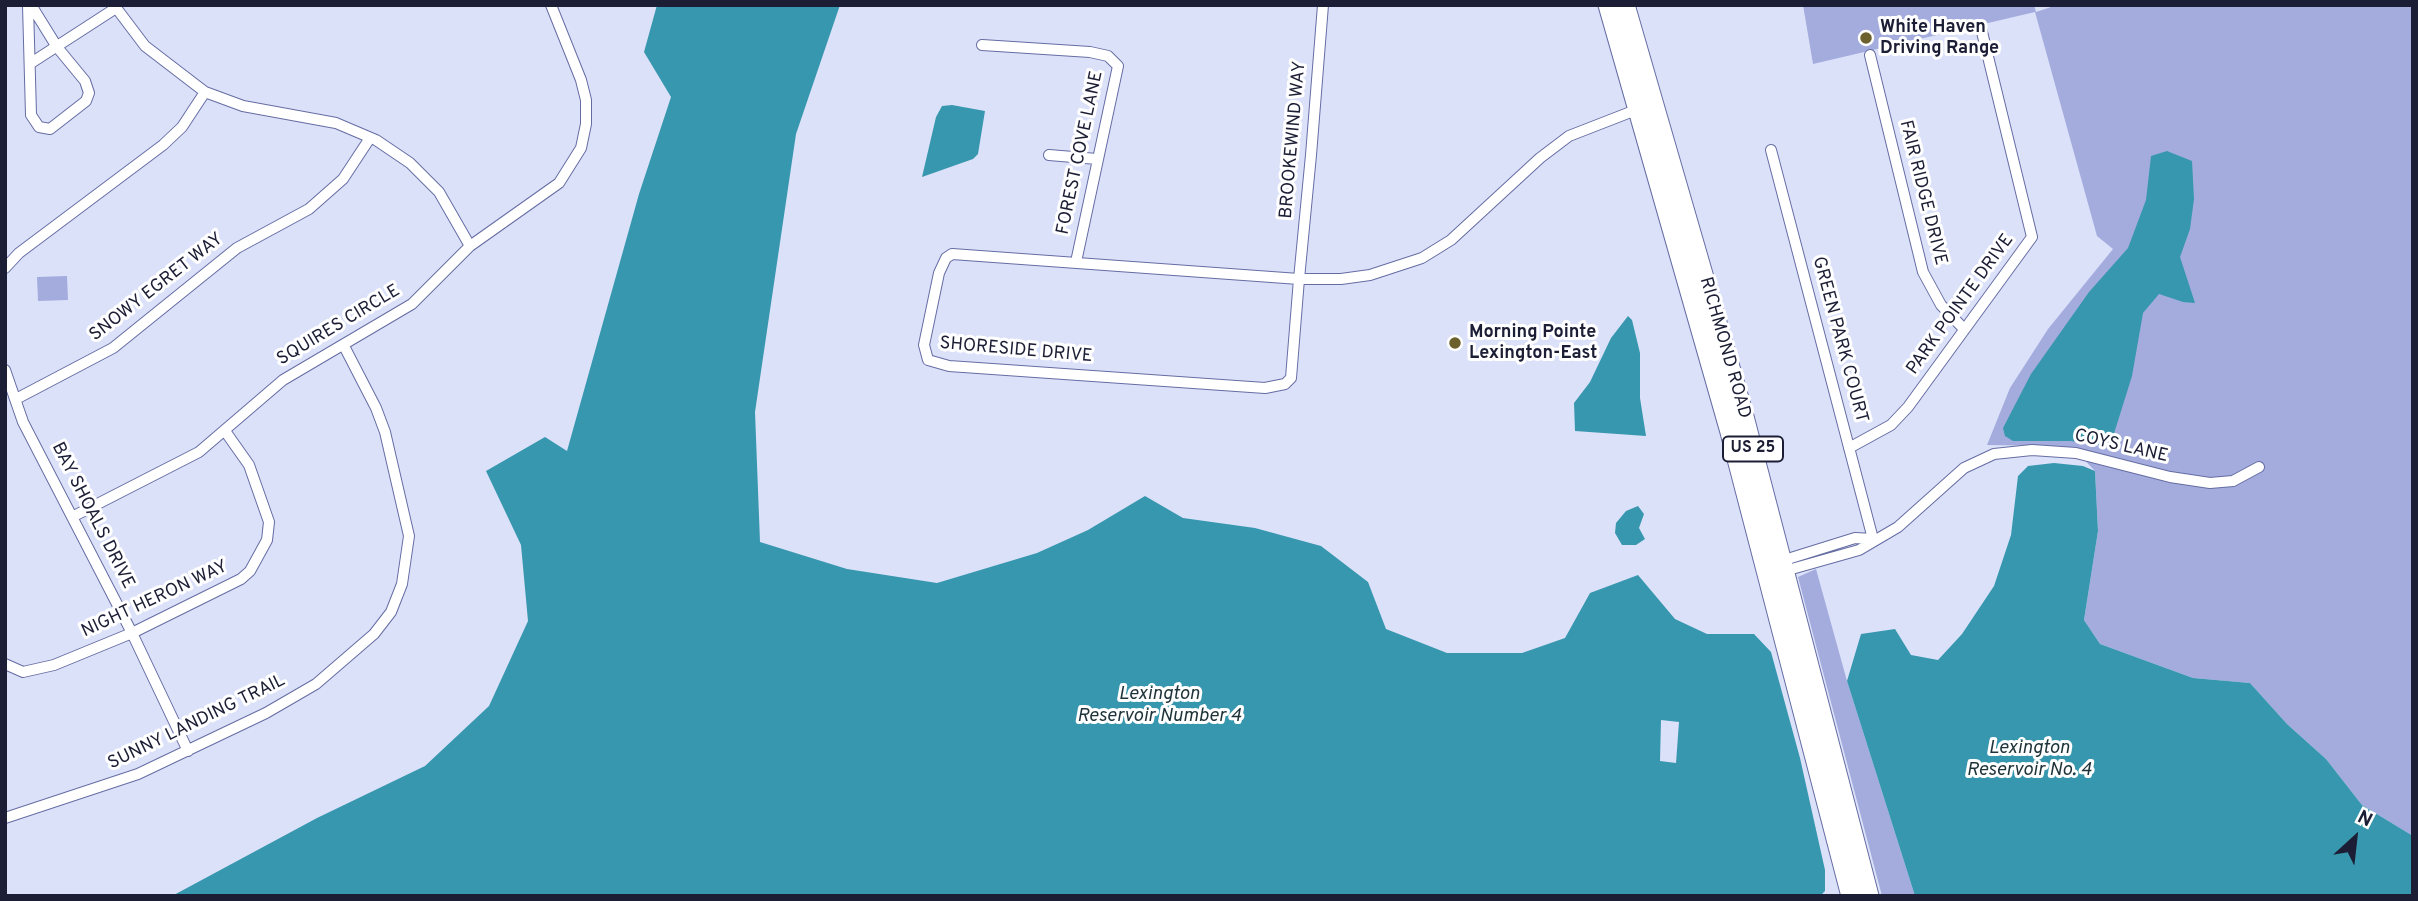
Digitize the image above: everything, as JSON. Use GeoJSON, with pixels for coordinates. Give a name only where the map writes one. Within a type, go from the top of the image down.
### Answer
{"type":"FeatureCollection","features":[{"type":"Feature","properties":{"kind":"highway","name":"RICHMOND ROAD"},"geometry":{"type":"LineString","coordinates":[[1608,5],[1646,106]]}},
{"type":"Feature","properties":{"kind":"highway","name":"RICHMOND ROAD"},"geometry":{"type":"LineString","coordinates":[[1625,5],[1646,106],[1869,896]]}},
{"type":"Feature","properties":{"kind":"highway","name":"RICHMOND ROAD"},"geometry":{"type":"LineString","coordinates":[[1778,567],[1851,896]]}},
{"type":"Feature","properties":{"kind":"street"},"geometry":{"type":"LineString","coordinates":[[29,5],[57,47],[85,81],[89,97],[50,129],[39,127],[31,115],[29,5]]}},
{"type":"Feature","properties":{"kind":"street","name":"SQUIRES CIRCLE"},"geometry":{"type":"LineString","coordinates":[[72,517],[200,452],[283,380],[412,304],[470,246],[558,183],[581,148],[586,124],[581,80],[551,5]]}},
{"type":"Feature","properties":{"kind":"street","name":"BROOKEWIND WAY"},"geometry":{"type":"LineString","coordinates":[[1300,279],[1323,5]]}},
{"type":"Feature","properties":{"kind":"street"},"geometry":{"type":"LineString","coordinates":[[31,63],[115,7],[145,46],[205,92],[243,106],[336,123],[370,138],[410,163],[431,184],[470,246]]}},
{"type":"Feature","properties":{"kind":"street","name":"PARK POINTE DRIVE"},"geometry":{"type":"LineString","coordinates":[[1849,448],[1897,419],[2029,244],[2032,232],[1981,28]]}},
{"type":"Feature","properties":{"kind":"street","name":"FOREST COVE LANE"},"geometry":{"type":"LineString","coordinates":[[982,45],[1090,52],[1116,62],[1118,66],[1076,262]]}},
{"type":"Feature","properties":{"kind":"street","name":"FAIR RIDGE DRIVE"},"geometry":{"type":"LineString","coordinates":[[1870,55],[1923,272],[1941,305],[1964,328]]}},
{"type":"Feature","properties":{"kind":"street"},"geometry":{"type":"LineString","coordinates":[[5,268],[19,253],[163,145],[182,127],[205,92]]}},
{"type":"Feature","properties":{"kind":"street","name":"SHORESIDE DRIVE"},"geometry":{"type":"LineString","coordinates":[[1300,279],[1291,378],[1280,387],[949,366],[935,364],[925,356],[924,345],[939,273],[948,256],[956,253],[1300,279],[1341,279],[1370,275],[1422,258],[1471,225],[1540,158],[1569,136],[1646,106]]}},
{"type":"Feature","properties":{"kind":"street","name":"SNOWY EGRET WAY"},"geometry":{"type":"LineString","coordinates":[[16,400],[113,348],[237,248],[309,209],[343,179],[370,138]]}},
{"type":"Feature","properties":{"kind":"street","name":"GREEN PARK COURT"},"geometry":{"type":"LineString","coordinates":[[1771,150],[1873,539]]}},
{"type":"Feature","properties":{"kind":"street"},"geometry":{"type":"LineString","coordinates":[[1049,155],[1097,159]]}},
{"type":"Feature","properties":{"kind":"street","name":"SUNNY LANDING TRAIL"},"geometry":{"type":"LineString","coordinates":[[5,818],[138,774],[266,713],[316,684],[374,634],[391,611],[402,584],[409,536],[376,408],[344,346]]}},
{"type":"Feature","properties":{"kind":"street","name":"BAY SHOALS DRIVE"},"geometry":{"type":"LineString","coordinates":[[5,370],[23,422],[132,633],[188,751]]}},
{"type":"Feature","properties":{"kind":"street","name":"NIGHT HERON WAY"},"geometry":{"type":"LineString","coordinates":[[5,664],[23,671],[37,671],[132,633],[241,579],[260,557],[267,540],[266,508],[249,465],[225,432]]}},
{"type":"Feature","properties":{"kind":"street","name":"COYS LANE"},"geometry":{"type":"LineString","coordinates":[[1778,567],[1859,550],[1873,539],[1905,522],[1964,468],[1994,454],[2032,450],[2076,453],[2170,477],[2210,483],[2233,481],[2259,467]]}},
{"type":"Feature","properties":{"kind":"shaded area"},"geometry":{"type":"Polygon","coordinates":[[[1803,5],[2034,5],[2036,12],[2057,5],[2413,5],[2413,836],[2362,805],[2326,759],[2287,724],[2250,683],[2193,678],[2100,644],[2084,620],[2098,531],[2095,471],[2074,449],[2055,446],[1987,445],[2010,388],[2048,329],[2113,249],[2097,236],[2035,12],[1813,64],[1803,5]]]}},
{"type":"Feature","properties":{"kind":"shaded area"},"geometry":{"type":"Polygon","coordinates":[[[67,276],[68,300],[38,301],[37,277],[67,276]]]}},
{"type":"Feature","properties":{"kind":"shaded area"},"geometry":{"type":"Polygon","coordinates":[[[1816,569],[1847,681],[1915,896],[1882,896],[1798,577],[1816,569]]]}},
{"type":"Feature","properties":{"kind":"water","name":"Lexington Reservoir Number 4"},"geometry":{"type":"Polygon","coordinates":[[[657,5],[840,5],[796,134],[755,412],[760,542],[847,569],[937,583],[1037,553],[1088,530],[1145,496],[1183,518],[1255,528],[1321,546],[1368,582],[1386,629],[1447,653],[1522,653],[1565,638],[1590,593],[1638,575],[1675,619],[1707,634],[1754,634],[1771,652],[1800,758],[1825,870],[1825,891],[1820,896],[172,896],[317,818],[425,766],[489,706],[528,621],[521,545],[486,471],[545,437],[567,451],[639,194],[671,97],[644,52],[657,5]]]}},
{"type":"Feature","properties":{"kind":"water"},"geometry":{"type":"Polygon","coordinates":[[[952,105],[985,111],[978,154],[973,159],[922,177],[936,117],[942,106],[952,105]]]}},
{"type":"Feature","properties":{"kind":"water"},"geometry":{"type":"Polygon","coordinates":[[[2167,151],[2192,161],[2194,199],[2190,229],[2180,257],[2195,303],[2159,294],[2143,313],[2132,376],[2112,440],[2104,446],[2071,441],[2013,441],[2005,436],[2003,428],[2031,374],[2089,292],[2128,248],[2146,200],[2151,156],[2167,151]]]}},
{"type":"Feature","properties":{"kind":"water"},"geometry":{"type":"Polygon","coordinates":[[[1628,316],[1632,320],[1640,353],[1640,398],[1646,436],[1575,431],[1574,403],[1590,382],[1611,338],[1628,316]]]}},
{"type":"Feature","properties":{"kind":"water","name":"Lexington Reservoir No. 4"},"geometry":{"type":"Polygon","coordinates":[[[2054,463],[2083,466],[2095,471],[2098,531],[2084,620],[2100,644],[2193,678],[2250,683],[2287,724],[2326,759],[2362,805],[2413,836],[2413,896],[1915,896],[1847,681],[1861,634],[1895,629],[1911,655],[1938,660],[1962,634],[1994,586],[2011,535],[2018,476],[2028,466],[2054,463]]]}},
{"type":"Feature","properties":{"kind":"water"},"geometry":{"type":"Polygon","coordinates":[[[1638,506],[1644,514],[1639,528],[1645,539],[1636,545],[1622,545],[1615,533],[1616,523],[1626,511],[1638,506]]]}},
{"type":"Feature","properties":{"kind":"pier"},"geometry":{"type":"Polygon","coordinates":[[[1661,720],[1679,722],[1676,763],[1660,761],[1661,720]]]}},
{"type":"Feature","properties":{"kind":"place","name":"White Haven Driving Range"},"geometry":{"type":"Point","coordinates":[1866,38]}},
{"type":"Feature","properties":{"kind":"place","name":"Morning Pointe Lexington-East"},"geometry":{"type":"Point","coordinates":[1455,343]}}]}
